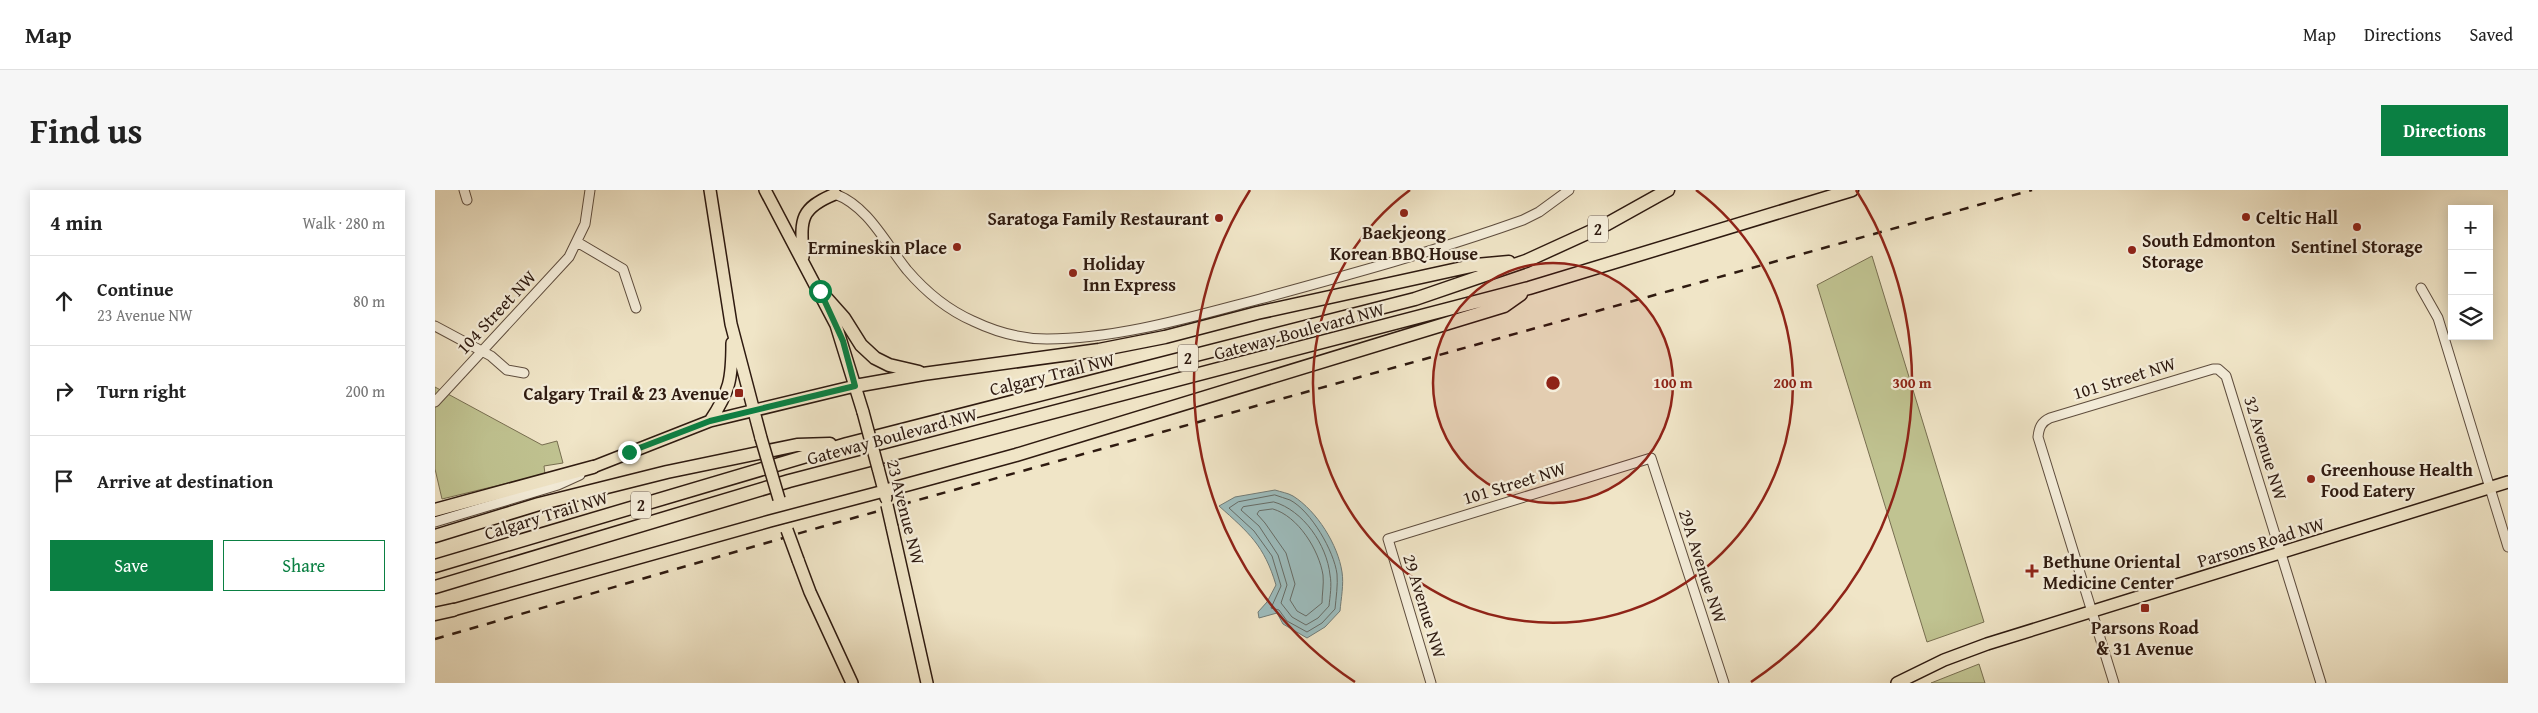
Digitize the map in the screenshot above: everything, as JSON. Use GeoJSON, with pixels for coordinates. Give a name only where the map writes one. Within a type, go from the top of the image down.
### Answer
{"type":"FeatureCollection","features":[{"type":"Feature","properties":{"kind":"highway","name":"Calgary Trail NW"},"geometry":{"type":"LineString","coordinates":[[435,566],[847,444],[1415,299],[1526,261],[1607,224],[1667,190]]}},
{"type":"Feature","properties":{"kind":"highway","name":"Gateway Boulevard NW"},"geometry":{"type":"LineString","coordinates":[[435,587],[817,473],[1529,288],[1852,190]]}},
{"type":"Feature","properties":{"kind":"highway"},"geometry":{"type":"LineString","coordinates":[[855,386],[923,374],[1118,346],[1476,265],[1526,261]]}},
{"type":"Feature","properties":{"kind":"highway"},"geometry":{"type":"LineString","coordinates":[[884,491],[1016,455],[1504,306],[1529,288]]}},
{"type":"Feature","properties":{"kind":"highway"},"geometry":{"type":"LineString","coordinates":[[820,291],[844,318],[861,344],[875,358],[889,365],[923,374]]}},
{"type":"Feature","properties":{"kind":"highway"},"geometry":{"type":"LineString","coordinates":[[435,536],[539,504],[667,472],[797,445],[847,444]]}},
{"type":"Feature","properties":{"kind":"highway"},"geometry":{"type":"LineString","coordinates":[[435,510],[593,467]]}},
{"type":"Feature","properties":{"kind":"highway"},"geometry":{"type":"LineString","coordinates":[[435,615],[453,610]]}},
{"type":"Feature","properties":{"kind":"main road"},"geometry":{"type":"LineString","coordinates":[[710,190],[731,324],[787,530],[798,560],[852,683]]}},
{"type":"Feature","properties":{"kind":"main road","name":"23 Avenue NW"},"geometry":{"type":"LineString","coordinates":[[765,190],[820,291],[843,341],[884,491],[927,683]]}},
{"type":"Feature","properties":{"kind":"main road"},"geometry":{"type":"LineString","coordinates":[[804,261],[803,218],[812,205],[832,192]]}},
{"type":"Feature","properties":{"kind":"main road"},"geometry":{"type":"LineString","coordinates":[[710,421],[725,397],[729,385],[732,370],[731,324]]}},
{"type":"Feature","properties":{"kind":"main road"},"geometry":{"type":"LineString","coordinates":[[593,467],[710,421],[753,409],[855,386]]}},
{"type":"Feature","properties":{"kind":"main road","name":"Parsons Road NW"},"geometry":{"type":"LineString","coordinates":[[1897,683],[1965,652],[2508,484]]}},
{"type":"Feature","properties":{"kind":"main road"},"geometry":{"type":"LineString","coordinates":[[453,610],[784,517],[884,491]]}},
{"type":"Feature","properties":{"kind":"street"},"geometry":{"type":"LineString","coordinates":[[464,190],[467,200]]}},
{"type":"Feature","properties":{"kind":"street","name":"104 Street NW"},"geometry":{"type":"LineString","coordinates":[[435,402],[569,257],[577,242],[587,213],[590,190]]}},
{"type":"Feature","properties":{"kind":"street","name":"Calgary Trail NW"},"geometry":{"type":"LineString","coordinates":[[832,192],[855,205],[913,276],[948,307],[971,321],[991,328],[1018,336],[1046,339],[1095,335],[1175,320],[1379,266],[1523,220],[1539,212],[1569,190]]}},
{"type":"Feature","properties":{"kind":"street"},"geometry":{"type":"LineString","coordinates":[[577,242],[623,269],[636,308]]}},
{"type":"Feature","properties":{"kind":"street"},"geometry":{"type":"LineString","coordinates":[[2421,288],[2437,318],[2493,488],[2508,547]]}},
{"type":"Feature","properties":{"kind":"street"},"geometry":{"type":"LineString","coordinates":[[435,326],[491,356],[511,372],[524,373]]}},
{"type":"Feature","properties":{"kind":"street","name":"101 Street NW"},"geometry":{"type":"LineString","coordinates":[[2092,612],[2038,437],[2042,423],[2053,416],[2208,369],[2218,370]]}},
{"type":"Feature","properties":{"kind":"street","name":"32 Avenue NW"},"geometry":{"type":"LineString","coordinates":[[2218,370],[2226,376],[2321,683]]}},
{"type":"Feature","properties":{"kind":"street","name":"101 Street NW"},"geometry":{"type":"LineString","coordinates":[[1388,539],[1651,458]]}},
{"type":"Feature","properties":{"kind":"street","name":"29A Avenue NW"},"geometry":{"type":"LineString","coordinates":[[1651,458],[1724,683]]}},
{"type":"Feature","properties":{"kind":"street"},"geometry":{"type":"LineString","coordinates":[[435,522],[558,485],[593,467]]}},
{"type":"Feature","properties":{"kind":"street","name":"29 Avenue NW"},"geometry":{"type":"LineString","coordinates":[[1388,539],[1431,683]]}},
{"type":"Feature","properties":{"kind":"street"},"geometry":{"type":"LineString","coordinates":[[2092,612],[2114,683]]}},
{"type":"Feature","properties":{"kind":"green space"},"geometry":{"type":"Polygon","coordinates":[[[1872,256],[1984,622],[1927,642],[1817,285],[1872,256]]]}},
{"type":"Feature","properties":{"kind":"green space"},"geometry":{"type":"Polygon","coordinates":[[[435,387],[542,445],[557,441],[563,463],[544,466],[545,474],[442,499],[435,469],[435,387]]]}},
{"type":"Feature","properties":{"kind":"green space"},"geometry":{"type":"Polygon","coordinates":[[[1979,664],[1985,683],[1931,683],[1979,664]]]}},
{"type":"Feature","properties":{"kind":"water"},"geometry":{"type":"Polygon","coordinates":[[[1275,490],[1293,496],[1310,510],[1331,540],[1340,562],[1343,586],[1340,611],[1325,627],[1307,638],[1283,624],[1277,613],[1259,618],[1258,612],[1267,602],[1276,585],[1271,571],[1261,550],[1247,532],[1219,506],[1235,497],[1275,490]]]}},
{"type":"Feature","properties":{"kind":"railway"},"geometry":{"type":"LineString","coordinates":[[435,639],[821,527],[2032,190]]}},
{"type":"Feature","properties":{"kind":"place","name":"Baekjeong Korean BBQ House"},"geometry":{"type":"Point","coordinates":[1404,213]}},
{"type":"Feature","properties":{"kind":"place","name":"Celtic Hall"},"geometry":{"type":"Point","coordinates":[2246,217]}},
{"type":"Feature","properties":{"kind":"place","name":"Saratoga Family Restaurant"},"geometry":{"type":"Point","coordinates":[1219,218]}},
{"type":"Feature","properties":{"kind":"place","name":"Sentinel Storage"},"geometry":{"type":"Point","coordinates":[2357,227]}},
{"type":"Feature","properties":{"kind":"place","name":"Ermineskin Place"},"geometry":{"type":"Point","coordinates":[957,247]}},
{"type":"Feature","properties":{"kind":"place","name":"South Edmonton Storage"},"geometry":{"type":"Point","coordinates":[2132,250]}},
{"type":"Feature","properties":{"kind":"place","name":"Holiday Inn Express"},"geometry":{"type":"Point","coordinates":[1073,273]}},
{"type":"Feature","properties":{"kind":"place","name":"Calgary Trail & 23 Avenue"},"geometry":{"type":"Point","coordinates":[739,393]}},
{"type":"Feature","properties":{"kind":"place","name":"Greenhouse Health Food Eatery"},"geometry":{"type":"Point","coordinates":[2311,479]}},
{"type":"Feature","properties":{"kind":"place","name":"Bethune Oriental Medicine Center"},"geometry":{"type":"Point","coordinates":[2032,571]}},
{"type":"Feature","properties":{"kind":"place","name":"Parsons Road & 31 Avenue"},"geometry":{"type":"Point","coordinates":[2145,608]}},
{"type":"Feature","properties":{"kind":"route"},"geometry":{"type":"LineString","coordinates":[[629,452],[710,421],[805,396],[855,386],[843,341],[820,291]]}}]}
